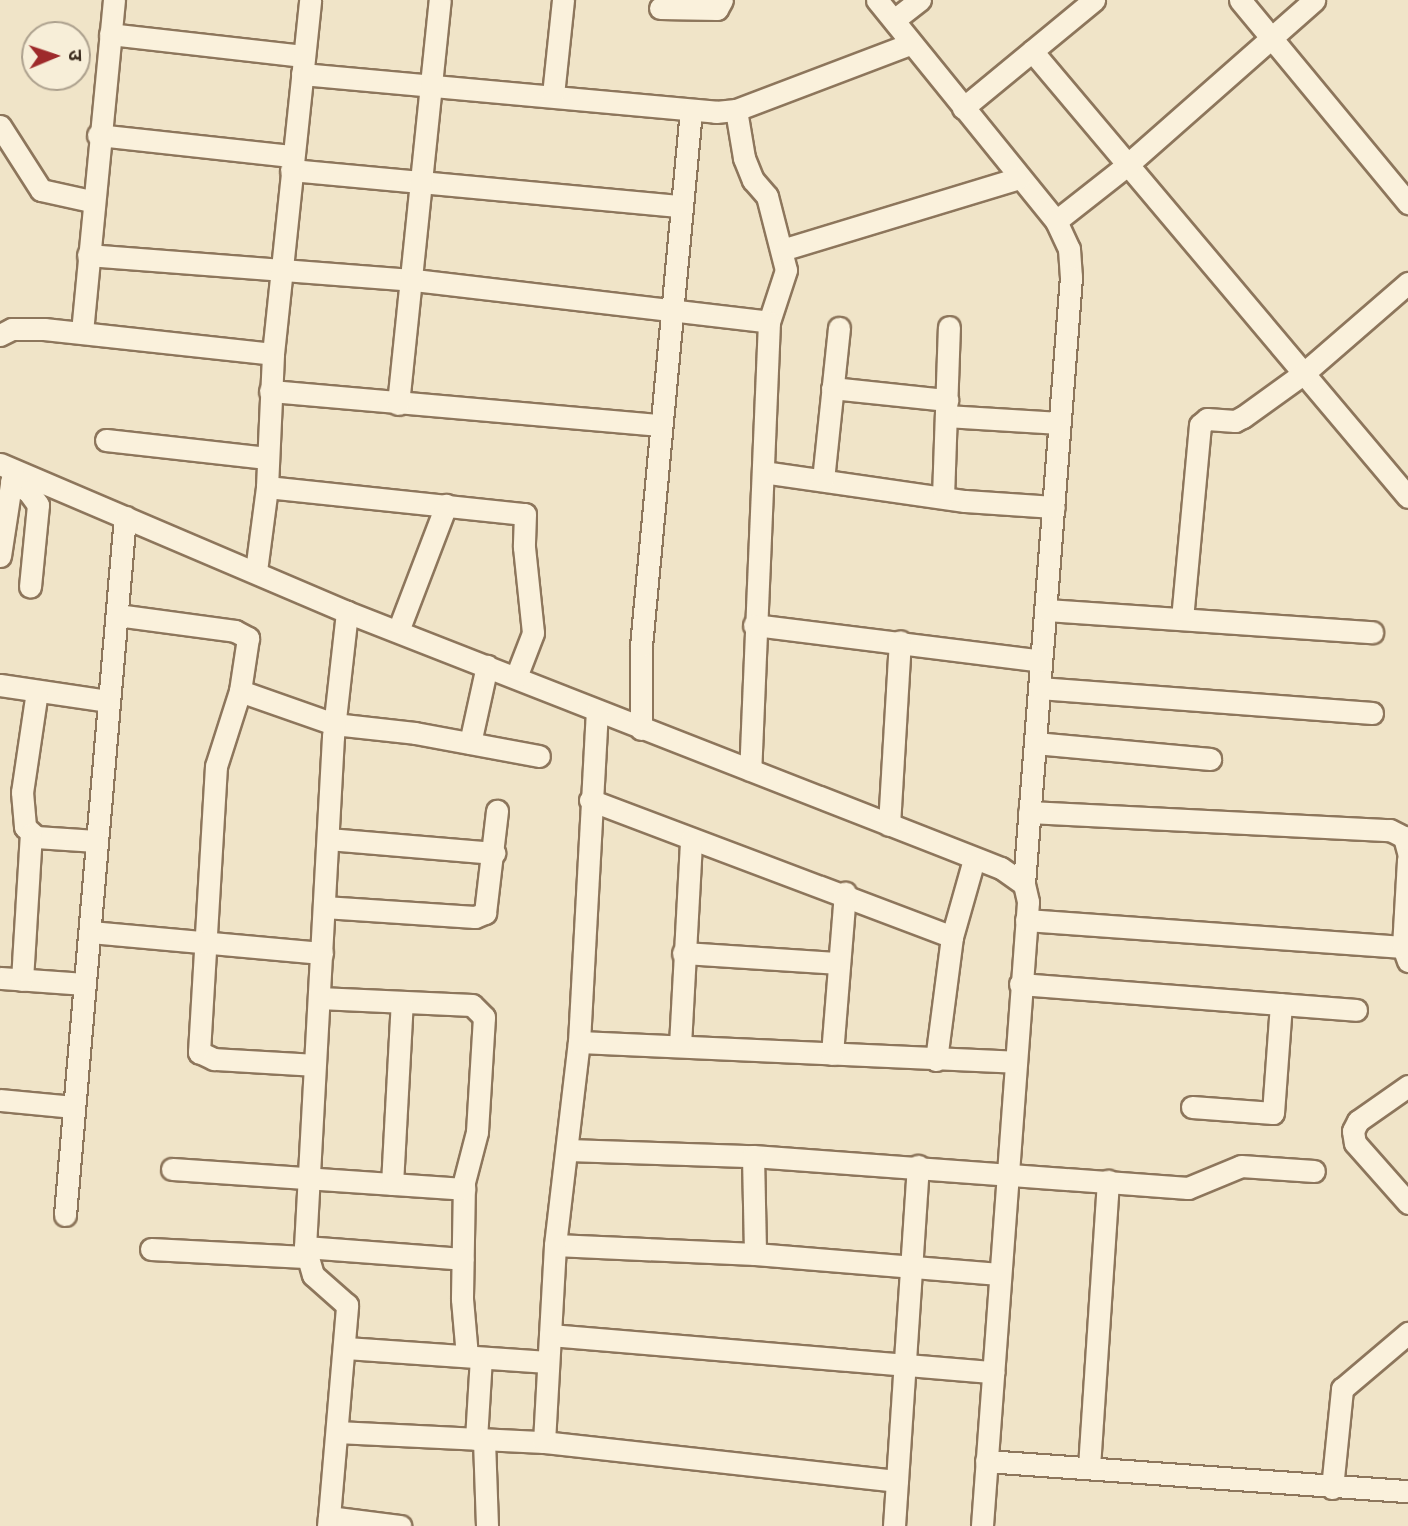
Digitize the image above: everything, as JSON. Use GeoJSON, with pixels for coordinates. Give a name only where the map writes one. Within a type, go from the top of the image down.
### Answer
{"type":"FeatureCollection","features":[{"type":"Feature","properties":{"kind":"street"},"geometry":{"type":"LineString","coordinates":[[82,332],[91,201],[114,0]]}},
{"type":"Feature","properties":{"kind":"street"},"geometry":{"type":"LineString","coordinates":[[256,571],[267,487],[270,391],[281,268],[310,0]]}},
{"type":"Feature","properties":{"kind":"street"},"geometry":{"type":"LineString","coordinates":[[398,404],[414,280],[440,0]]}},
{"type":"Feature","properties":{"kind":"street"},"geometry":{"type":"LineString","coordinates":[[553,95],[563,0]]}},
{"type":"Feature","properties":{"kind":"street"},"geometry":{"type":"LineString","coordinates":[[660,8],[717,9],[722,0]]}},
{"type":"Feature","properties":{"kind":"street"},"geometry":{"type":"LineString","coordinates":[[877,0],[1019,178],[1056,220],[1069,249],[1071,277],[1024,884],[1027,920],[1020,984],[982,1526]]}},
{"type":"Feature","properties":{"kind":"street"},"geometry":{"type":"LineString","coordinates":[[894,20],[920,0]]}},
{"type":"Feature","properties":{"kind":"street"},"geometry":{"type":"LineString","coordinates":[[963,108],[1094,0]]}},
{"type":"Feature","properties":{"kind":"street"},"geometry":{"type":"LineString","coordinates":[[1240,0],[1408,203]]}},
{"type":"Feature","properties":{"kind":"street"},"geometry":{"type":"LineString","coordinates":[[1056,220],[1126,166],[1270,36],[1314,0]]}},
{"type":"Feature","properties":{"kind":"street"},"geometry":{"type":"LineString","coordinates":[[110,34],[431,86],[553,95],[691,110],[736,110],[910,44]]}},
{"type":"Feature","properties":{"kind":"street"},"geometry":{"type":"LineString","coordinates":[[1032,51],[1126,166],[1405,488]]}},
{"type":"Feature","properties":{"kind":"street"},"geometry":{"type":"LineString","coordinates":[[641,729],[641,646],[669,312],[691,110]]}},
{"type":"Feature","properties":{"kind":"street"},"geometry":{"type":"LineString","coordinates":[[736,110],[744,158],[753,180],[767,196],[782,250],[785,279],[769,322],[754,625],[750,769]]}},
{"type":"Feature","properties":{"kind":"street"},"geometry":{"type":"LineString","coordinates":[[0,126],[41,190],[91,201]]}},
{"type":"Feature","properties":{"kind":"street"},"geometry":{"type":"LineString","coordinates":[[98,135],[422,185],[681,206]]}},
{"type":"Feature","properties":{"kind":"street"},"geometry":{"type":"LineString","coordinates":[[782,250],[1019,178]]}},
{"type":"Feature","properties":{"kind":"street"},"geometry":{"type":"LineString","coordinates":[[88,255],[414,280],[769,322]]}},
{"type":"Feature","properties":{"kind":"street"},"geometry":{"type":"LineString","coordinates":[[1182,619],[1200,425],[1207,419],[1235,421],[1243,417],[1304,373],[1408,282]]}},
{"type":"Feature","properties":{"kind":"street"},"geometry":{"type":"LineString","coordinates":[[943,498],[949,327]]}},
{"type":"Feature","properties":{"kind":"street"},"geometry":{"type":"LineString","coordinates":[[0,335],[24,328],[82,332],[273,354]]}},
{"type":"Feature","properties":{"kind":"street"},"geometry":{"type":"LineString","coordinates":[[823,480],[839,328]]}},
{"type":"Feature","properties":{"kind":"street"},"geometry":{"type":"LineString","coordinates":[[832,388],[946,408],[1060,423]]}},
{"type":"Feature","properties":{"kind":"street"},"geometry":{"type":"LineString","coordinates":[[270,391],[659,425]]}},
{"type":"Feature","properties":{"kind":"street"},"geometry":{"type":"LineString","coordinates":[[106,440],[267,458]]}},
{"type":"Feature","properties":{"kind":"street"},"geometry":{"type":"LineString","coordinates":[[8,472],[256,571],[347,612],[1001,868],[1024,884]]}},
{"type":"Feature","properties":{"kind":"street"},"geometry":{"type":"LineString","coordinates":[[0,556],[8,472]]}},
{"type":"Feature","properties":{"kind":"street"},"geometry":{"type":"LineString","coordinates":[[8,472],[35,497],[38,505],[30,587]]}},
{"type":"Feature","properties":{"kind":"street"},"geometry":{"type":"LineString","coordinates":[[763,472],[943,498],[1054,506]]}},
{"type":"Feature","properties":{"kind":"street"},"geometry":{"type":"LineString","coordinates":[[267,487],[513,510],[527,517],[524,547],[533,633],[516,677]]}},
{"type":"Feature","properties":{"kind":"street"},"geometry":{"type":"LineString","coordinates":[[398,631],[446,505]]}},
{"type":"Feature","properties":{"kind":"street"},"geometry":{"type":"LineString","coordinates":[[65,1215],[125,517]]}},
{"type":"Feature","properties":{"kind":"street"},"geometry":{"type":"LineString","coordinates":[[1046,610],[1371,632]]}},
{"type":"Feature","properties":{"kind":"street"},"geometry":{"type":"LineString","coordinates":[[347,612],[334,724],[307,1177],[305,1252],[313,1275],[347,1305],[346,1349],[329,1522],[400,1526]]}},
{"type":"Feature","properties":{"kind":"street"},"geometry":{"type":"LineString","coordinates":[[117,615],[243,633],[248,648],[240,691],[216,766],[208,943],[199,1052],[214,1059],[314,1065]]}},
{"type":"Feature","properties":{"kind":"street"},"geometry":{"type":"LineString","coordinates":[[754,625],[900,641],[1041,661]]}},
{"type":"Feature","properties":{"kind":"street"},"geometry":{"type":"LineString","coordinates":[[889,825],[900,641]]}},
{"type":"Feature","properties":{"kind":"street"},"geometry":{"type":"LineString","coordinates":[[470,743],[487,666]]}},
{"type":"Feature","properties":{"kind":"street"},"geometry":{"type":"LineString","coordinates":[[0,685],[109,701]]}},
{"type":"Feature","properties":{"kind":"street"},"geometry":{"type":"LineString","coordinates":[[1039,688],[1372,713]]}},
{"type":"Feature","properties":{"kind":"street"},"geometry":{"type":"LineString","coordinates":[[22,980],[30,834],[21,808],[37,691]]}},
{"type":"Feature","properties":{"kind":"street"},"geometry":{"type":"LineString","coordinates":[[240,691],[334,724],[470,743],[539,756]]}},
{"type":"Feature","properties":{"kind":"street"},"geometry":{"type":"LineString","coordinates":[[544,1442],[555,1245],[579,1042],[590,800],[597,711]]}},
{"type":"Feature","properties":{"kind":"street"},"geometry":{"type":"LineString","coordinates":[[1035,743],[1210,759]]}},
{"type":"Feature","properties":{"kind":"street"},"geometry":{"type":"LineString","coordinates":[[590,800],[845,893],[953,937]]}},
{"type":"Feature","properties":{"kind":"street"},"geometry":{"type":"LineString","coordinates":[[324,906],[481,916],[489,909],[497,811]]}},
{"type":"Feature","properties":{"kind":"street"},"geometry":{"type":"LineString","coordinates":[[1030,812],[1390,830],[1404,837],[1408,852]]}},
{"type":"Feature","properties":{"kind":"street"},"geometry":{"type":"LineString","coordinates":[[30,834],[96,841]]}},
{"type":"Feature","properties":{"kind":"street"},"geometry":{"type":"LineString","coordinates":[[328,839],[494,853]]}},
{"type":"Feature","properties":{"kind":"street"},"geometry":{"type":"LineString","coordinates":[[680,1045],[691,839]]}},
{"type":"Feature","properties":{"kind":"street"},"geometry":{"type":"LineString","coordinates":[[936,1060],[953,937],[974,859]]}},
{"type":"Feature","properties":{"kind":"street"},"geometry":{"type":"LineString","coordinates":[[1027,920],[1406,954],[1408,859]]}},
{"type":"Feature","properties":{"kind":"street"},"geometry":{"type":"LineString","coordinates":[[832,1054],[837,963],[845,893]]}},
{"type":"Feature","properties":{"kind":"street"},"geometry":{"type":"LineString","coordinates":[[90,932],[322,953]]}},
{"type":"Feature","properties":{"kind":"street"},"geometry":{"type":"LineString","coordinates":[[683,953],[837,963]]}},
{"type":"Feature","properties":{"kind":"street"},"geometry":{"type":"LineString","coordinates":[[0,978],[85,984]]}},
{"type":"Feature","properties":{"kind":"street"},"geometry":{"type":"LineString","coordinates":[[1020,984],[1356,1010]]}},
{"type":"Feature","properties":{"kind":"street"},"geometry":{"type":"LineString","coordinates":[[319,998],[472,1005],[484,1017],[477,1132],[464,1189],[463,1259],[474,1357],[487,1526]]}},
{"type":"Feature","properties":{"kind":"street"},"geometry":{"type":"LineString","coordinates":[[392,1184],[402,1002]]}},
{"type":"Feature","properties":{"kind":"street"},"geometry":{"type":"LineString","coordinates":[[1192,1107],[1273,1113],[1277,1107],[1281,1004]]}},
{"type":"Feature","properties":{"kind":"street"},"geometry":{"type":"LineString","coordinates":[[579,1042],[1016,1062]]}},
{"type":"Feature","properties":{"kind":"street"},"geometry":{"type":"LineString","coordinates":[[1408,1087],[1358,1121],[1353,1131],[1355,1143],[1408,1203]]}},
{"type":"Feature","properties":{"kind":"street"},"geometry":{"type":"LineString","coordinates":[[0,1100],[75,1107]]}},
{"type":"Feature","properties":{"kind":"street"},"geometry":{"type":"LineString","coordinates":[[568,1150],[753,1156],[918,1166],[1188,1188],[1241,1166],[1314,1171]]}},
{"type":"Feature","properties":{"kind":"street"},"geometry":{"type":"LineString","coordinates":[[753,1156],[755,1254]]}},
{"type":"Feature","properties":{"kind":"street"},"geometry":{"type":"LineString","coordinates":[[894,1526],[918,1166]]}},
{"type":"Feature","properties":{"kind":"street"},"geometry":{"type":"LineString","coordinates":[[172,1169],[464,1189]]}},
{"type":"Feature","properties":{"kind":"street"},"geometry":{"type":"LineString","coordinates":[[1089,1467],[1108,1181]]}},
{"type":"Feature","properties":{"kind":"street"},"geometry":{"type":"LineString","coordinates":[[555,1245],[755,1254],[999,1274]]}},
{"type":"Feature","properties":{"kind":"street"},"geometry":{"type":"LineString","coordinates":[[151,1249],[463,1259]]}},
{"type":"Feature","properties":{"kind":"street"},"geometry":{"type":"LineString","coordinates":[[1332,1488],[1342,1390],[1408,1334]]}},
{"type":"Feature","properties":{"kind":"street"},"geometry":{"type":"LineString","coordinates":[[550,1335],[993,1372]]}},
{"type":"Feature","properties":{"kind":"street"},"geometry":{"type":"LineString","coordinates":[[346,1349],[548,1362]]}},
{"type":"Feature","properties":{"kind":"street"},"geometry":{"type":"LineString","coordinates":[[337,1432],[544,1442],[897,1481]]}},
{"type":"Feature","properties":{"kind":"street"},"geometry":{"type":"LineString","coordinates":[[986,1461],[1332,1488],[1408,1491]]}}]}
